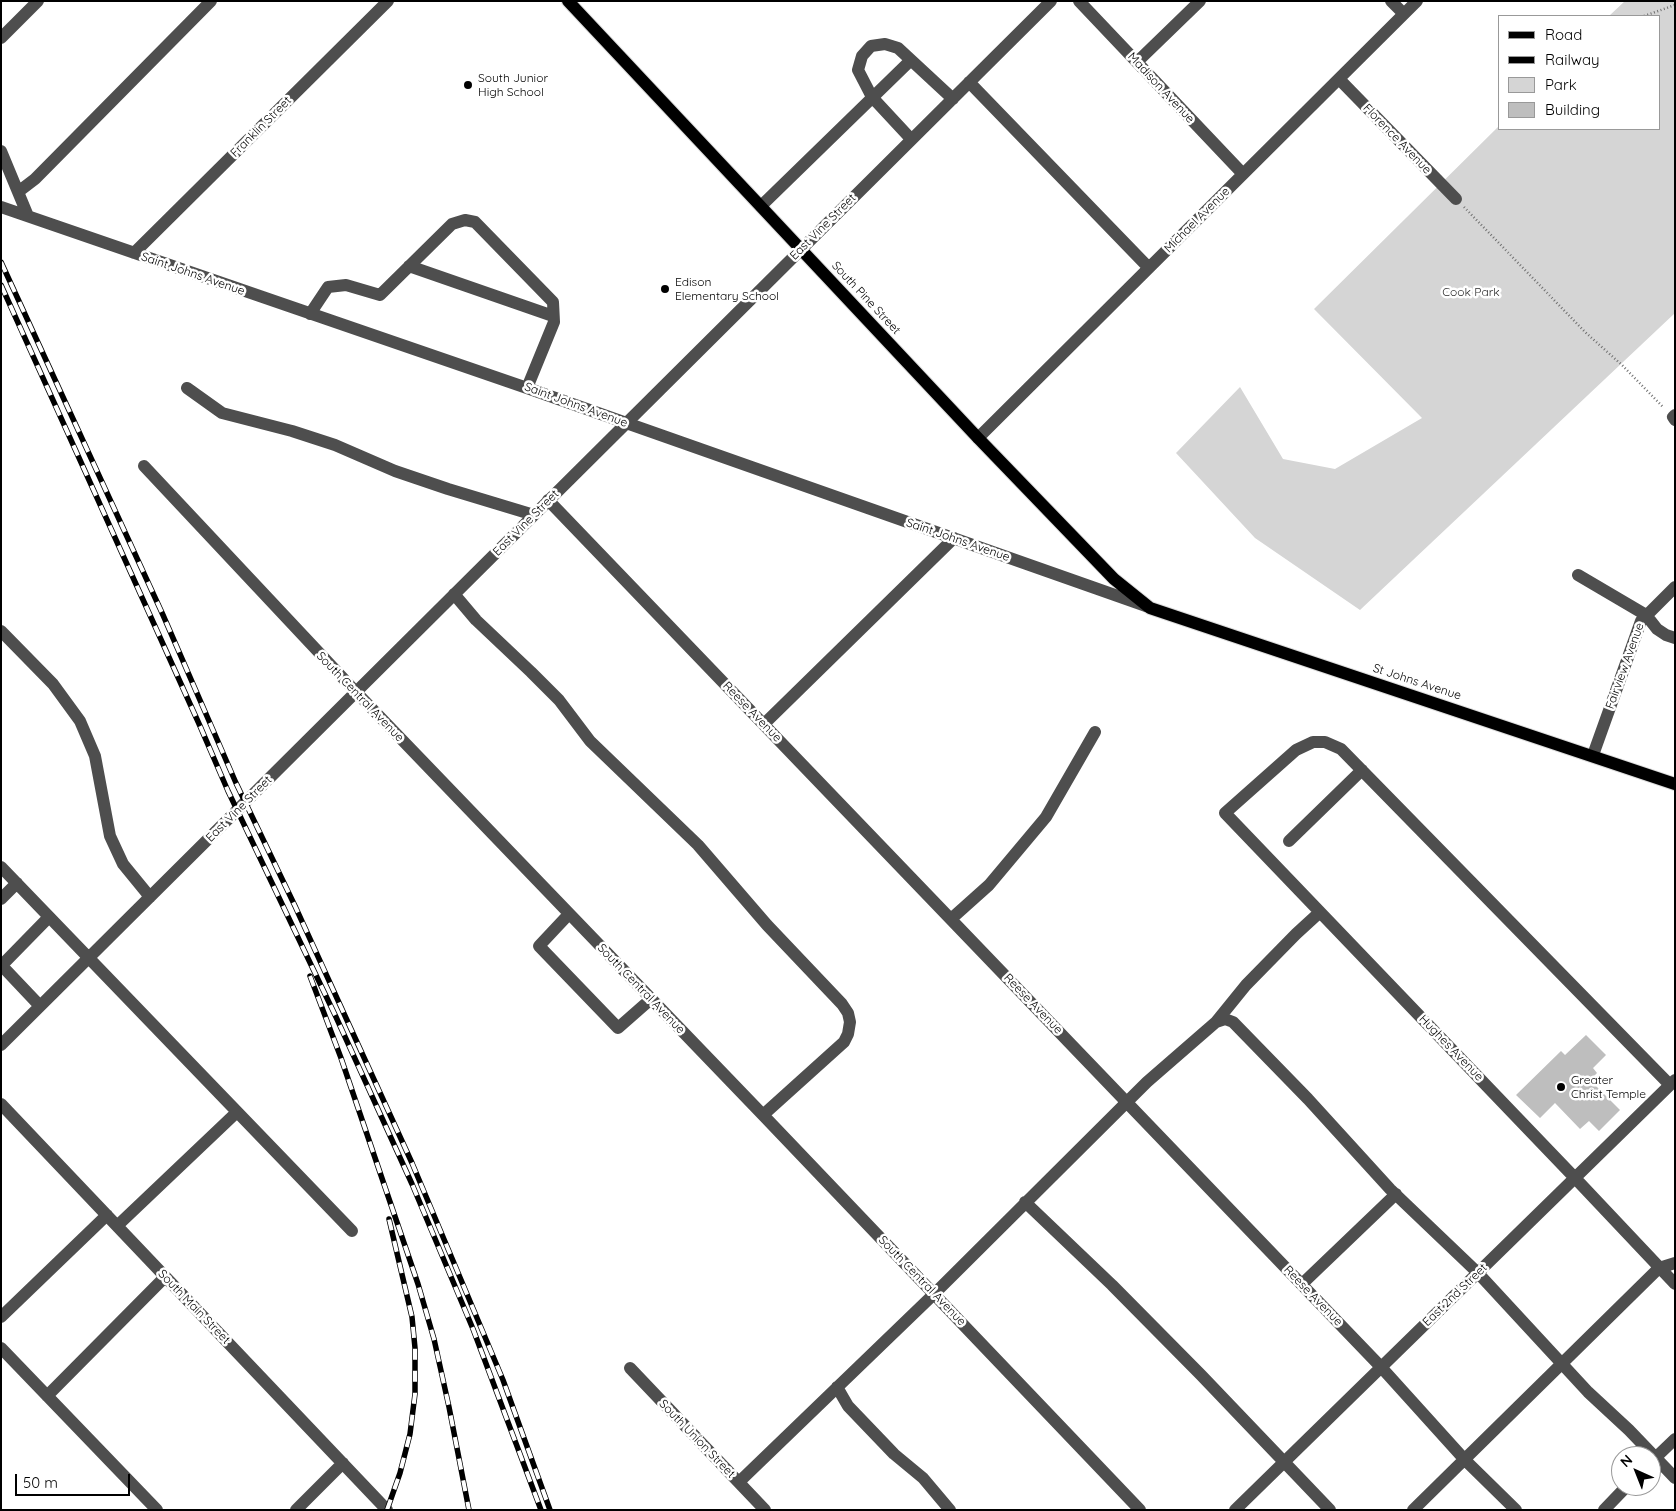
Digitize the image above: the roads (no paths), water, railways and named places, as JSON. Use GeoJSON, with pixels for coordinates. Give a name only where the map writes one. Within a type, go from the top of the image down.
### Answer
{"type":"FeatureCollection","features":[{"type":"Feature","properties":{"kind":"main road","name":"South Pine Street"},"geometry":{"type":"LineString","coordinates":[[568,1],[978,438],[1114,579],[1150,608]]}},
{"type":"Feature","properties":{"kind":"main road","name":"St Johns Avenue"},"geometry":{"type":"LineString","coordinates":[[1150,608],[1675,784]]}},
{"type":"Feature","properties":{"kind":"street"},"geometry":{"type":"LineString","coordinates":[[1,38],[38,1]]}},
{"type":"Feature","properties":{"kind":"street"},"geometry":{"type":"LineString","coordinates":[[18,192],[35,179],[211,1]]}},
{"type":"Feature","properties":{"kind":"street","name":"Franklin Street"},"geometry":{"type":"LineString","coordinates":[[134,253],[388,1]]}},
{"type":"Feature","properties":{"kind":"street","name":"East Vine Street"},"geometry":{"type":"LineString","coordinates":[[1,1046],[1051,1]]}},
{"type":"Feature","properties":{"kind":"street","name":"Madison Avenue"},"geometry":{"type":"LineString","coordinates":[[1079,1],[1243,174]]}},
{"type":"Feature","properties":{"kind":"street"},"geometry":{"type":"LineString","coordinates":[[1137,62],[1200,1]]}},
{"type":"Feature","properties":{"kind":"street"},"geometry":{"type":"LineString","coordinates":[[1391,1],[1404,14]]}},
{"type":"Feature","properties":{"kind":"street","name":"Michael Avenue"},"geometry":{"type":"LineString","coordinates":[[978,438],[1417,1]]}},
{"type":"Feature","properties":{"kind":"street"},"geometry":{"type":"LineString","coordinates":[[912,139],[872,97],[858,70],[862,56],[871,46],[885,44],[898,48],[952,99]]}},
{"type":"Feature","properties":{"kind":"street"},"geometry":{"type":"LineString","coordinates":[[761,206],[911,60]]}},
{"type":"Feature","properties":{"kind":"street","name":"Florence Avenue"},"geometry":{"type":"LineString","coordinates":[[1339,79],[1456,199]]}},
{"type":"Feature","properties":{"kind":"street"},"geometry":{"type":"LineString","coordinates":[[969,82],[1149,268]]}},
{"type":"Feature","properties":{"kind":"street"},"geometry":{"type":"LineString","coordinates":[[1,151],[28,216]]}},
{"type":"Feature","properties":{"kind":"street","name":"Saint Johns Avenue"},"geometry":{"type":"LineString","coordinates":[[1,207],[527,388],[1150,608]]}},
{"type":"Feature","properties":{"kind":"street"},"geometry":{"type":"LineString","coordinates":[[310,314],[328,287],[346,285],[380,295],[452,224],[465,220],[475,222],[553,302],[554,319],[527,388]]}},
{"type":"Feature","properties":{"kind":"street"},"geometry":{"type":"LineString","coordinates":[[409,266],[554,319]]}},
{"type":"Feature","properties":{"kind":"street"},"geometry":{"type":"LineString","coordinates":[[188,388],[222,413],[327,442],[395,471],[534,515]]}},
{"type":"Feature","properties":{"kind":"street","name":"South Central Avenue"},"geometry":{"type":"LineString","coordinates":[[144,466],[356,692],[1140,1510]]}},
{"type":"Feature","properties":{"kind":"street","name":"Reese Avenue"},"geometry":{"type":"LineString","coordinates":[[548,500],[1302,1284],[1381,1367],[1465,1460],[1516,1510]]}},
{"type":"Feature","properties":{"kind":"street"},"geometry":{"type":"LineString","coordinates":[[764,724],[954,538]]}},
{"type":"Feature","properties":{"kind":"street"},"geometry":{"type":"LineString","coordinates":[[1578,575],[1646,615],[1657,629],[1675,638]]}},
{"type":"Feature","properties":{"kind":"street","name":"Fairview Avenue"},"geometry":{"type":"LineString","coordinates":[[1593,755],[1639,626],[1646,615],[1675,587]]}},
{"type":"Feature","properties":{"kind":"street"},"geometry":{"type":"LineString","coordinates":[[454,594],[476,620],[559,700],[590,741],[698,845],[767,924],[842,1004],[848,1013],[850,1022],[848,1034],[844,1042],[764,1116]]}},
{"type":"Feature","properties":{"kind":"street"},"geometry":{"type":"LineString","coordinates":[[1,631],[53,684],[80,721],[95,756],[110,836],[123,864],[150,897]]}},
{"type":"Feature","properties":{"kind":"street"},"geometry":{"type":"LineString","coordinates":[[951,919],[989,885],[1046,817],[1094,732]]}},
{"type":"Feature","properties":{"kind":"street","name":"Hughes Avenue"},"geometry":{"type":"LineString","coordinates":[[1362,770],[1341,749],[1324,742],[1314,742],[1296,750],[1225,813],[1675,1284]]}},
{"type":"Feature","properties":{"kind":"street"},"geometry":{"type":"LineString","coordinates":[[1289,841],[1362,770],[1672,1083]]}},
{"type":"Feature","properties":{"kind":"street"},"geometry":{"type":"LineString","coordinates":[[1,867],[352,1231]]}},
{"type":"Feature","properties":{"kind":"street"},"geometry":{"type":"LineString","coordinates":[[1,899],[17,883]]}},
{"type":"Feature","properties":{"kind":"street"},"geometry":{"type":"LineString","coordinates":[[739,1482],[934,1294],[1126,1102],[1216,1022],[1246,985],[1320,912]]}},
{"type":"Feature","properties":{"kind":"street"},"geometry":{"type":"LineString","coordinates":[[569,914],[538,946],[618,1028],[651,998]]}},
{"type":"Feature","properties":{"kind":"street"},"geometry":{"type":"LineString","coordinates":[[40,1006],[2,966],[49,917]]}},
{"type":"Feature","properties":{"kind":"street"},"geometry":{"type":"LineString","coordinates":[[1216,1022],[1225,1019],[1233,1022],[1396,1194],[1478,1272],[1640,1446]]}},
{"type":"Feature","properties":{"kind":"street","name":"East 2nd Street"},"geometry":{"type":"LineString","coordinates":[[1235,1510],[1672,1083]]}},
{"type":"Feature","properties":{"kind":"street","name":"South Main Street"},"geometry":{"type":"LineString","coordinates":[[1,1104],[387,1510]]}},
{"type":"Feature","properties":{"kind":"street"},"geometry":{"type":"LineString","coordinates":[[117,1226],[237,1112]]}},
{"type":"Feature","properties":{"kind":"street"},"geometry":{"type":"LineString","coordinates":[[1302,1284],[1396,1194]]}},
{"type":"Feature","properties":{"kind":"street"},"geometry":{"type":"LineString","coordinates":[[1025,1202],[1112,1285],[1330,1510]]}},
{"type":"Feature","properties":{"kind":"street"},"geometry":{"type":"LineString","coordinates":[[1,1317],[107,1215]]}},
{"type":"Feature","properties":{"kind":"street"},"geometry":{"type":"LineString","coordinates":[[1413,1510],[1660,1268],[1675,1263]]}},
{"type":"Feature","properties":{"kind":"street"},"geometry":{"type":"LineString","coordinates":[[47,1396],[166,1277]]}},
{"type":"Feature","properties":{"kind":"street"},"geometry":{"type":"LineString","coordinates":[[1,1348],[157,1510]]}},
{"type":"Feature","properties":{"kind":"street","name":"South Union Street"},"geometry":{"type":"LineString","coordinates":[[630,1368],[765,1510]]}},
{"type":"Feature","properties":{"kind":"street"},"geometry":{"type":"LineString","coordinates":[[837,1387],[848,1406],[894,1454],[923,1478],[950,1510]]}},
{"type":"Feature","properties":{"kind":"street"},"geometry":{"type":"LineString","coordinates":[[1661,1452],[1675,1439]]}},
{"type":"Feature","properties":{"kind":"street"},"geometry":{"type":"LineString","coordinates":[[296,1510],[343,1463]]}},
{"type":"Feature","properties":{"kind":"street"},"geometry":{"type":"LineString","coordinates":[[1661,1467],[1675,1478]]}},
{"type":"Feature","properties":{"kind":"street"},"geometry":{"type":"LineString","coordinates":[[1604,1510],[1618,1496]]}},
{"type":"Feature","properties":{"kind":"railway"},"geometry":{"type":"LineString","coordinates":[[1,262],[163,615],[236,783],[295,906],[412,1163],[503,1380],[550,1510]]}},
{"type":"Feature","properties":{"kind":"railway"},"geometry":{"type":"LineString","coordinates":[[1,285],[228,791],[336,1017],[412,1184],[473,1329],[541,1510]]}},
{"type":"Feature","properties":{"kind":"railway"},"geometry":{"type":"LineString","coordinates":[[310,976],[341,1058],[418,1284],[434,1339],[469,1510]]}},
{"type":"Feature","properties":{"kind":"railway"},"geometry":{"type":"LineString","coordinates":[[387,1510],[400,1473],[410,1434],[415,1394],[415,1348],[412,1317],[389,1219]]}},
{"type":"Feature","properties":{"kind":"place","name":"South Junior High School"},"geometry":{"type":"Point","coordinates":[468,85]}},
{"type":"Feature","properties":{"kind":"place","name":"Edison Elementary School"},"geometry":{"type":"Point","coordinates":[665,289]}},
{"type":"Feature","properties":{"kind":"place","name":"Greater Christ Temple"},"geometry":{"type":"Point","coordinates":[1561,1087]}},
{"type":"Feature","properties":{"kind":"park label","name":"Cook Park"},"geometry":{"type":"Point","coordinates":[1471,292]}}]}
